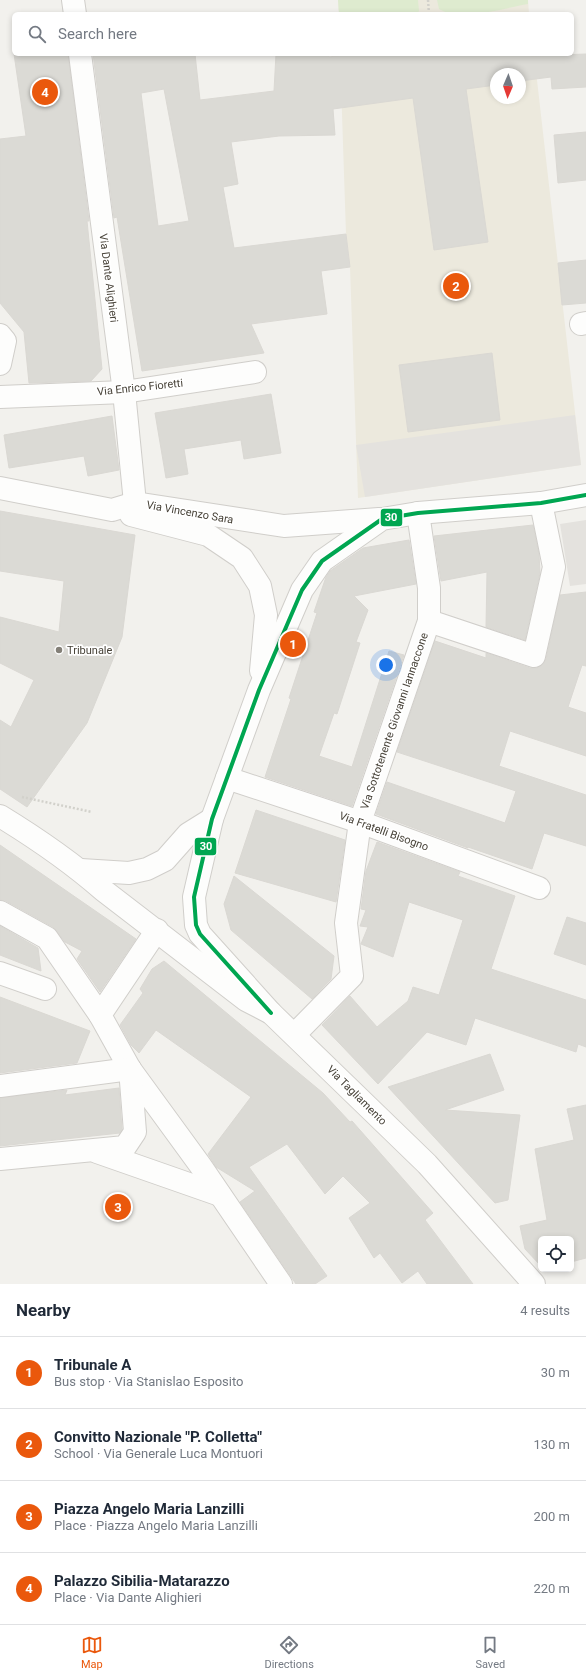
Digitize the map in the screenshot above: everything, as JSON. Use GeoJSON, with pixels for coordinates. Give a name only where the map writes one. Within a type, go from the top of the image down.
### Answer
{"type":"FeatureCollection","features":[{"type":"Feature","properties":{"kind":"street"},"geometry":{"type":"LineString","coordinates":[[73,0],[75,12]]}},
{"type":"Feature","properties":{"kind":"street","name":"Via Dante Alighieri"},"geometry":{"type":"LineString","coordinates":[[80,56],[124,392],[135,503]]}},
{"type":"Feature","properties":{"kind":"street"},"geometry":{"type":"LineString","coordinates":[[0,335],[5,341],[0,364]]}},
{"type":"Feature","properties":{"kind":"street","name":"Via Enrico Fioretti"},"geometry":{"type":"LineString","coordinates":[[0,396],[124,392],[255,372]]}},
{"type":"Feature","properties":{"kind":"street","name":"Via Vincenzo Sara"},"geometry":{"type":"LineString","coordinates":[[0,488],[112,510],[135,503],[242,521],[284,526],[382,519],[418,513],[540,503],[586,495]]}},
{"type":"Feature","properties":{"kind":"street","name":"Via Sottotenente Giovanni Iannaccone"},"geometry":{"type":"LineString","coordinates":[[430,621],[534,656],[554,567],[540,503]]}},
{"type":"Feature","properties":{"kind":"street"},"geometry":{"type":"LineString","coordinates":[[112,510],[208,536],[242,558],[260,586],[266,615],[260,690]]}},
{"type":"Feature","properties":{"kind":"street","name":"Via Sottotenente Giovanni Iannaccone"},"geometry":{"type":"LineString","coordinates":[[295,1034],[352,976],[346,923],[360,822],[430,621],[429,588],[418,513]]}},
{"type":"Feature","properties":{"kind":"street"},"geometry":{"type":"LineString","coordinates":[[271,1012],[207,943],[196,925],[194,896],[212,819],[260,690],[302,590],[322,561],[382,519]]}},
{"type":"Feature","properties":{"kind":"street","name":"Via Fratelli Bisogno"},"geometry":{"type":"LineString","coordinates":[[228,778],[360,822],[539,888]]}},
{"type":"Feature","properties":{"kind":"street","name":"Via Tagliamento"},"geometry":{"type":"LineString","coordinates":[[0,816],[39,840],[81,870],[103,890],[157,930],[246,1000],[271,1012],[427,1164],[534,1284]]}},
{"type":"Feature","properties":{"kind":"street"},"geometry":{"type":"LineString","coordinates":[[81,870],[129,873],[147,869],[164,860],[188,834],[212,819]]}},
{"type":"Feature","properties":{"kind":"street"},"geometry":{"type":"LineString","coordinates":[[0,912],[47,938],[100,1015],[130,1069],[200,1165],[281,1284]]}},
{"type":"Feature","properties":{"kind":"street"},"geometry":{"type":"LineString","coordinates":[[100,1015],[157,930]]}},
{"type":"Feature","properties":{"kind":"street"},"geometry":{"type":"LineString","coordinates":[[0,973],[45,990]]}},
{"type":"Feature","properties":{"kind":"street"},"geometry":{"type":"LineString","coordinates":[[0,1086],[130,1069]]}},
{"type":"Feature","properties":{"kind":"street"},"geometry":{"type":"LineString","coordinates":[[0,1159],[125,1147],[135,1132],[130,1069]]}},
{"type":"Feature","properties":{"kind":"street"},"geometry":{"type":"LineString","coordinates":[[88,1150],[220,1194]]}},
{"type":"Feature","properties":{"kind":"path"},"geometry":{"type":"LineString","coordinates":[[428,0],[429,12]]}},
{"type":"Feature","properties":{"kind":"path"},"geometry":{"type":"LineString","coordinates":[[22,797],[92,812]]}},
{"type":"Feature","properties":{"kind":"shaded area"},"geometry":{"type":"Polygon","coordinates":[[[338,0],[528,0],[529,12],[339,12],[338,0]]]}},
{"type":"Feature","properties":{"kind":"shaded area"},"geometry":{"type":"Polygon","coordinates":[[[340,56],[534,56],[581,465],[358,498],[350,267],[346,234],[340,56]]]}},
{"type":"Feature","properties":{"kind":"shaded area"},"geometry":{"type":"Polygon","coordinates":[[[575,415],[581,465],[365,497],[356,445],[575,415]]]}},
{"type":"Feature","properties":{"kind":"shaded area"},"geometry":{"type":"Polygon","coordinates":[[[586,520],[586,584],[570,586],[560,524],[586,520]]]}},
{"type":"Feature","properties":{"kind":"green space"},"geometry":{"type":"Polygon","coordinates":[[[338,0],[418,0],[419,11],[418,12],[339,12],[338,0]]]}},
{"type":"Feature","properties":{"kind":"green space"},"geometry":{"type":"Polygon","coordinates":[[[437,0],[528,0],[528,4],[488,12],[446,12],[439,9],[437,0]]]}},
{"type":"Feature","properties":{"kind":"building"},"geometry":{"type":"Polygon","coordinates":[[[574,54],[586,54],[586,87],[552,89],[551,77],[526,80],[526,68],[490,68],[490,86],[466,89],[488,242],[434,250],[413,98],[333,109],[335,135],[279,136],[231,142],[238,184],[223,187],[234,248],[346,234],[350,267],[321,271],[327,314],[251,324],[264,353],[142,371],[117,217],[114,218],[93,56],[195,56],[200,100],[274,91],[276,56],[574,56],[574,54]],[[164,89],[141,93],[158,226],[189,221],[164,89]]]}},
{"type":"Feature","properties":{"kind":"building"},"geometry":{"type":"Polygon","coordinates":[[[14,56],[68,56],[89,221],[87,221],[102,369],[91,381],[29,383],[24,332],[0,303],[0,139],[26,136],[14,56]]]}},
{"type":"Feature","properties":{"kind":"building"},"geometry":{"type":"Polygon","coordinates":[[[586,132],[586,180],[558,183],[554,135],[586,132]]]}},
{"type":"Feature","properties":{"kind":"building"},"geometry":{"type":"Polygon","coordinates":[[[586,260],[586,303],[562,305],[558,263],[586,260]]]}},
{"type":"Feature","properties":{"kind":"building"},"geometry":{"type":"Polygon","coordinates":[[[492,353],[500,420],[408,432],[399,365],[492,353]]]}},
{"type":"Feature","properties":{"kind":"building"},"geometry":{"type":"Polygon","coordinates":[[[271,394],[281,453],[244,459],[241,440],[184,449],[188,474],[166,478],[155,413],[271,394]]]}},
{"type":"Feature","properties":{"kind":"building"},"geometry":{"type":"Polygon","coordinates":[[[112,416],[119,470],[88,476],[84,456],[9,468],[4,435],[112,416]]]}},
{"type":"Feature","properties":{"kind":"building","name":"Tribunale"},"geometry":{"type":"Polygon","coordinates":[[[0,511],[135,535],[122,637],[87,723],[27,807],[0,789],[0,720],[11,727],[34,680],[0,663],[0,617],[59,632],[64,581],[0,571],[0,511]]]}},
{"type":"Feature","properties":{"kind":"building"},"geometry":{"type":"Polygon","coordinates":[[[533,525],[539,554],[540,573],[525,640],[486,627],[487,572],[441,581],[434,536],[533,525]]]}},
{"type":"Feature","properties":{"kind":"building"},"geometry":{"type":"Polygon","coordinates":[[[409,540],[416,584],[354,596],[368,610],[356,642],[360,643],[337,714],[334,713],[319,756],[352,767],[389,651],[404,655],[352,806],[265,777],[291,699],[289,698],[317,613],[314,612],[326,577],[330,571],[363,548],[409,540]]]}},
{"type":"Feature","properties":{"kind":"building"},"geometry":{"type":"Polygon","coordinates":[[[586,592],[586,666],[582,665],[568,707],[586,713],[586,756],[510,731],[499,766],[586,795],[586,846],[544,833],[532,869],[468,848],[376,814],[387,782],[505,823],[516,791],[397,752],[435,641],[486,658],[486,653],[530,668],[537,668],[543,664],[546,659],[560,595],[586,592]]]}},
{"type":"Feature","properties":{"kind":"building"},"geometry":{"type":"Polygon","coordinates":[[[256,810],[345,840],[336,902],[235,873],[256,810]]]}},
{"type":"Feature","properties":{"kind":"building"},"geometry":{"type":"Polygon","coordinates":[[[377,842],[460,872],[458,876],[515,896],[491,969],[586,1000],[586,1047],[578,1044],[576,1052],[475,1018],[466,1045],[427,1032],[378,1084],[322,1025],[350,996],[377,1027],[408,1001],[413,987],[439,995],[463,920],[409,902],[393,957],[361,944],[368,927],[360,926],[366,910],[361,909],[366,871],[377,842]]]}},
{"type":"Feature","properties":{"kind":"building"},"geometry":{"type":"Polygon","coordinates":[[[0,845],[136,939],[100,992],[77,959],[82,951],[65,942],[53,927],[6,901],[0,900],[0,845]]]}},
{"type":"Feature","properties":{"kind":"building"},"geometry":{"type":"Polygon","coordinates":[[[234,876],[334,956],[331,979],[312,999],[231,930],[224,904],[234,876]]]}},
{"type":"Feature","properties":{"kind":"building"},"geometry":{"type":"Polygon","coordinates":[[[567,917],[586,923],[586,965],[554,954],[567,917]]]}},
{"type":"Feature","properties":{"kind":"building"},"geometry":{"type":"Polygon","coordinates":[[[0,926],[38,948],[41,971],[0,955],[0,926]]]}},
{"type":"Feature","properties":{"kind":"building"},"geometry":{"type":"Polygon","coordinates":[[[164,961],[323,1093],[350,1122],[352,1121],[433,1213],[425,1220],[473,1284],[427,1284],[418,1271],[402,1283],[380,1253],[374,1258],[349,1218],[370,1203],[343,1176],[325,1194],[287,1144],[249,1167],[327,1276],[315,1284],[296,1284],[240,1202],[255,1191],[216,1167],[208,1154],[251,1097],[156,1030],[139,1053],[131,1045],[120,1025],[143,993],[140,989],[152,969],[164,961]]]}},
{"type":"Feature","properties":{"kind":"building"},"geometry":{"type":"Polygon","coordinates":[[[0,997],[90,1031],[77,1063],[0,1073],[0,997]]]}},
{"type":"Feature","properties":{"kind":"building"},"geometry":{"type":"Polygon","coordinates":[[[490,1054],[504,1090],[445,1110],[520,1115],[508,1200],[495,1203],[388,1087],[490,1054]]]}},
{"type":"Feature","properties":{"kind":"building"},"geometry":{"type":"Polygon","coordinates":[[[119,1088],[122,1129],[120,1133],[0,1146],[0,1098],[67,1090],[65,1095],[119,1088]]]}},
{"type":"Feature","properties":{"kind":"building"},"geometry":{"type":"Polygon","coordinates":[[[586,1105],[586,1258],[574,1261],[574,1236],[538,1236],[538,1263],[525,1249],[520,1226],[547,1220],[535,1149],[574,1140],[567,1109],[586,1105]]]}},
{"type":"Feature","properties":{"kind":"transit line","name":"30"},"geometry":{"type":"LineString","coordinates":[[271,1013],[200,934],[196,925],[194,897],[212,819],[259,690],[302,590],[322,561],[382,519],[418,513],[541,503],[586,495]]}},
{"type":"Feature","properties":{"kind":"place","name":"Palazzo Sibilia-Matarazzo"},"geometry":{"type":"Point","coordinates":[45,92]}},
{"type":"Feature","properties":{"kind":"place","name":"Convitto Nazionale \"P. Colletta\""},"geometry":{"type":"Point","coordinates":[456,286]}},
{"type":"Feature","properties":{"kind":"place","name":"Tribunale A"},"geometry":{"type":"Point","coordinates":[293,644]}},
{"type":"Feature","properties":{"kind":"place","name":"Tribunale"},"geometry":{"type":"Point","coordinates":[59,650]}},
{"type":"Feature","properties":{"kind":"place","name":"Piazza Angelo Maria Lanzilli"},"geometry":{"type":"Point","coordinates":[118,1207]}}]}
